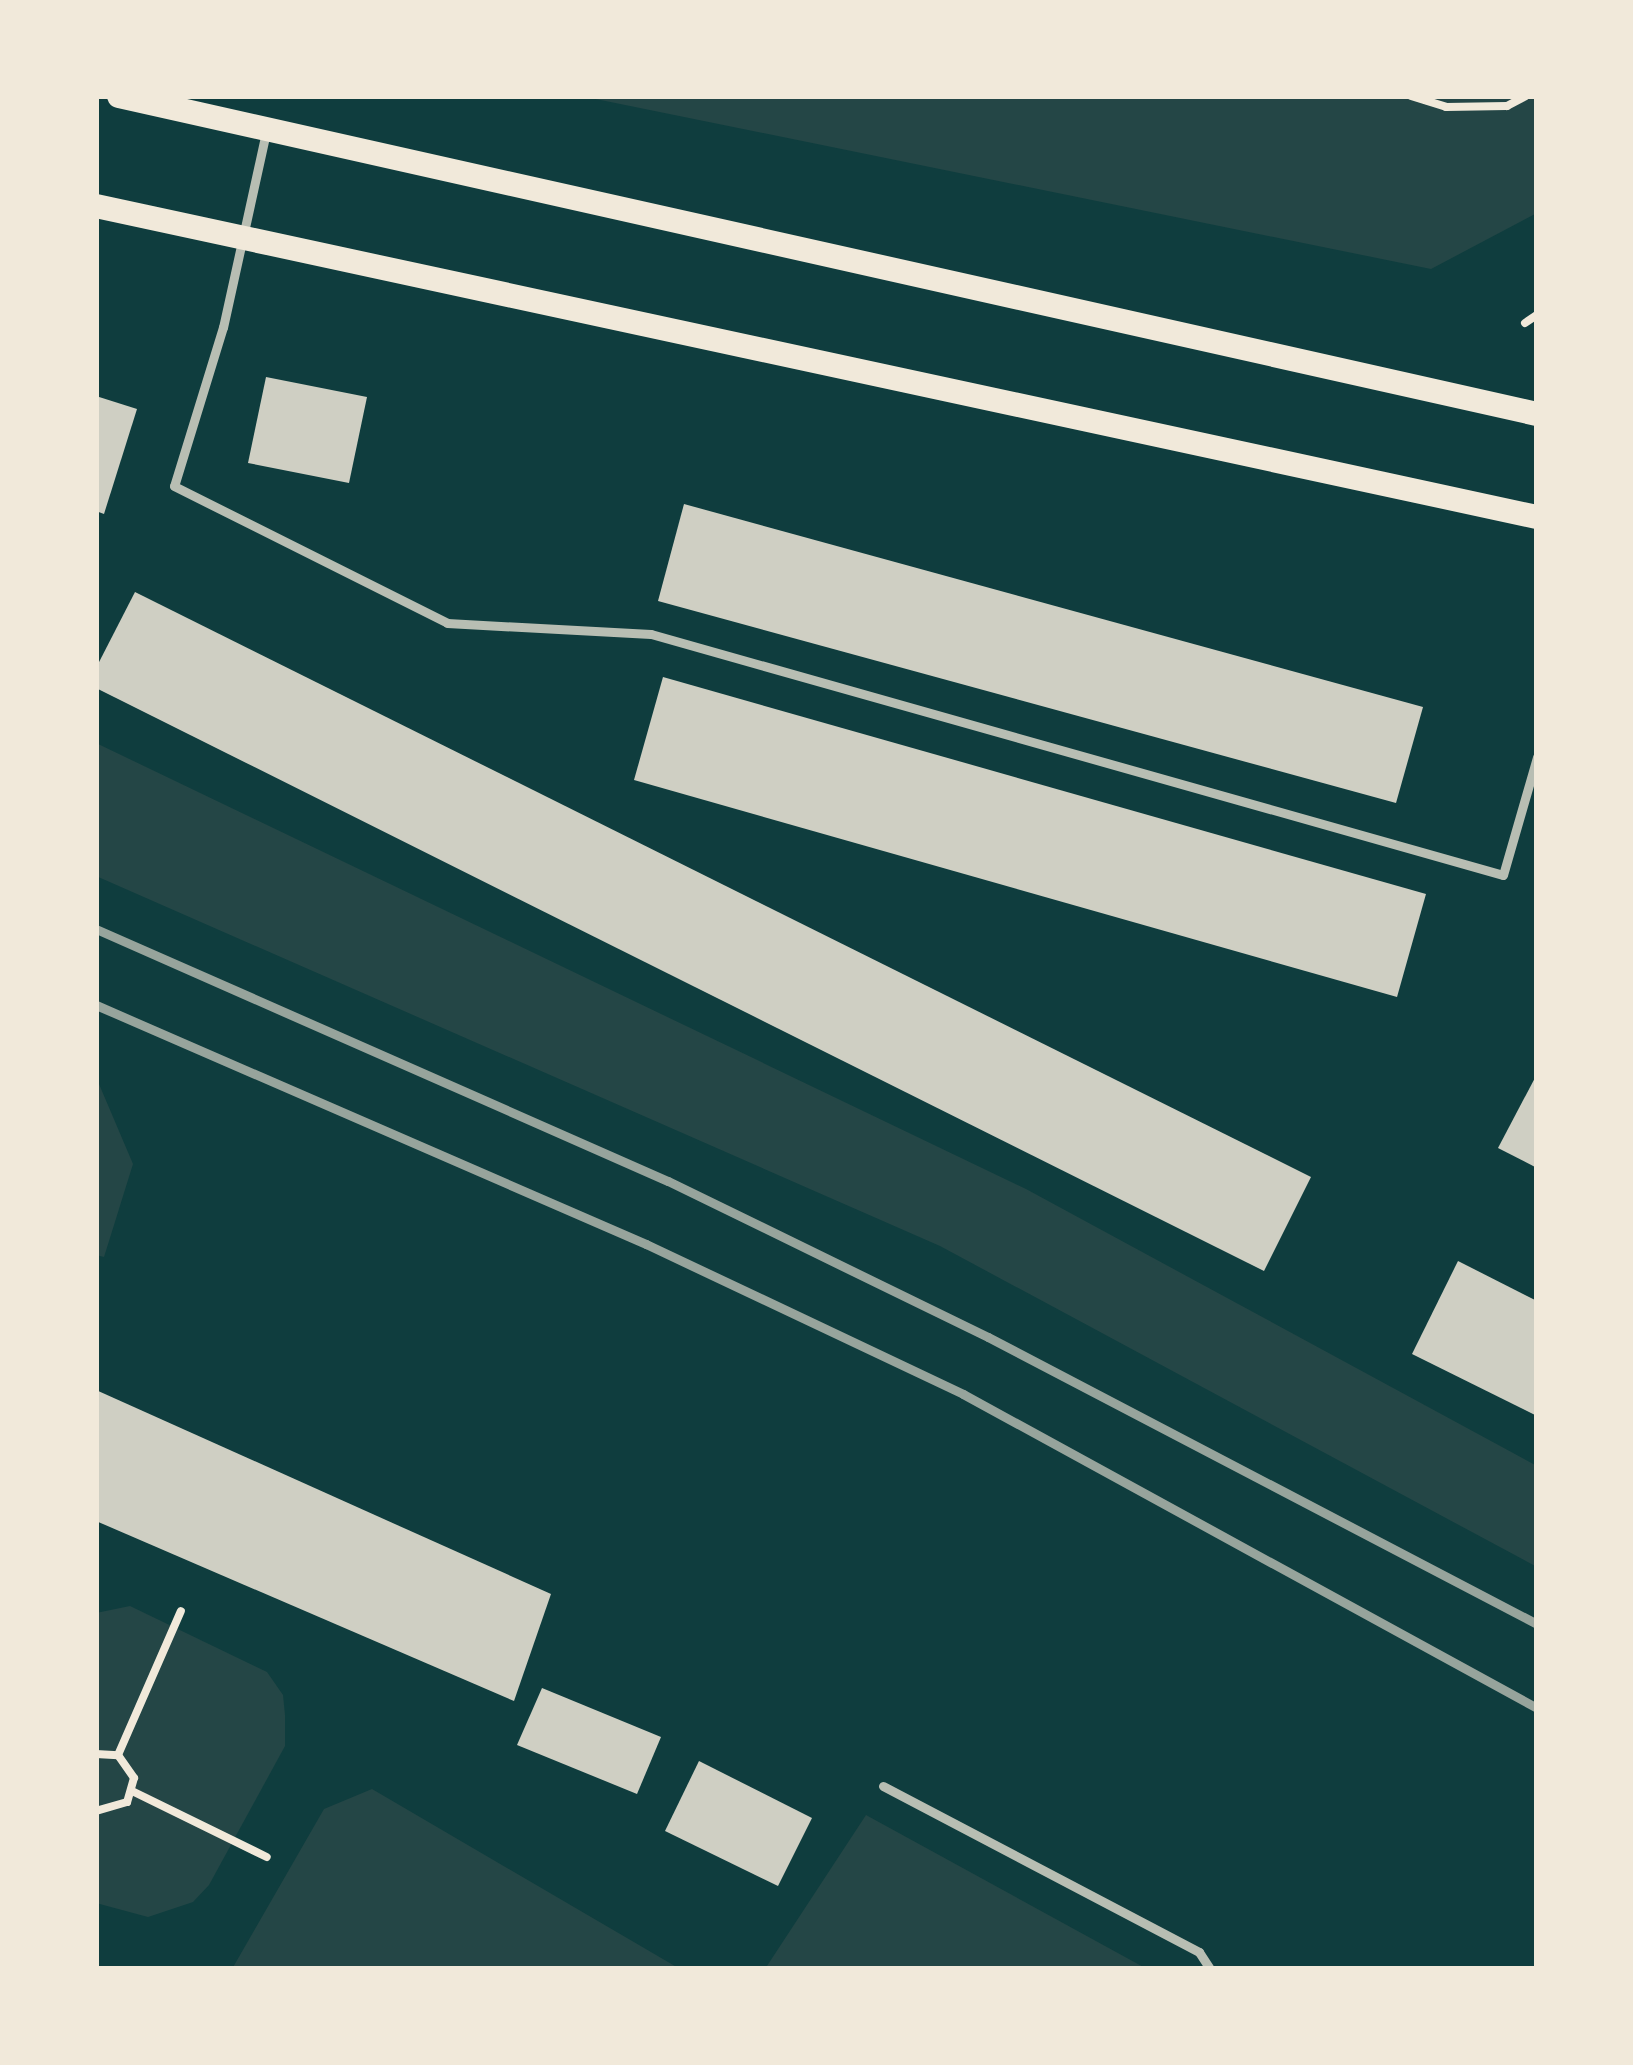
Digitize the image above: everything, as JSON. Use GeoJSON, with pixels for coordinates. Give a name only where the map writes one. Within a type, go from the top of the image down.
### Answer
{"type":"FeatureCollection","features":[{"type":"Feature","properties":{"kind":"main road"},"geometry":{"type":"LineString","coordinates":[[119,96],[1537,414]]}},
{"type":"Feature","properties":{"kind":"main road"},"geometry":{"type":"LineString","coordinates":[[96,206],[1537,517]]}},
{"type":"Feature","properties":{"kind":"lane"},"geometry":{"type":"LineString","coordinates":[[266,130],[243,238],[173,486],[447,623],[651,634],[1503,875],[1537,757]]}},
{"type":"Feature","properties":{"kind":"lane"},"geometry":{"type":"LineString","coordinates":[[883,1786],[1199,1952],[1210,1969]]}},
{"type":"Feature","properties":{"kind":"path"},"geometry":{"type":"LineString","coordinates":[[1411,96],[1446,107],[1507,106],[1526,96]]}},
{"type":"Feature","properties":{"kind":"path"},"geometry":{"type":"LineString","coordinates":[[1525,323],[1537,315]]}},
{"type":"Feature","properties":{"kind":"path"},"geometry":{"type":"LineString","coordinates":[[118,1755],[181,1611]]}},
{"type":"Feature","properties":{"kind":"path"},"geometry":{"type":"LineString","coordinates":[[96,1754],[118,1755],[133,1774],[132,1791],[117,1808],[96,1811]]}},
{"type":"Feature","properties":{"kind":"path"},"geometry":{"type":"LineString","coordinates":[[132,1791],[267,1857]]}},
{"type":"Feature","properties":{"kind":"shaded area"},"geometry":{"type":"Polygon","coordinates":[[[581,96],[1537,96],[1537,213],[1431,269],[581,96]]]}},
{"type":"Feature","properties":{"kind":"shaded area"},"geometry":{"type":"Polygon","coordinates":[[[96,743],[1026,1189],[1537,1466],[1537,1567],[940,1246],[96,876],[96,743]]]}},
{"type":"Feature","properties":{"kind":"shaded area"},"geometry":{"type":"Polygon","coordinates":[[[96,1077],[133,1164],[104,1257],[96,1255],[96,1077]]]}},
{"type":"Feature","properties":{"kind":"shaded area"},"geometry":{"type":"Polygon","coordinates":[[[130,1606],[267,1672],[283,1695],[285,1715],[285,1746],[209,1885],[193,1902],[148,1917],[96,1903],[96,1613],[130,1606]]]}},
{"type":"Feature","properties":{"kind":"shaded area"},"geometry":{"type":"Polygon","coordinates":[[[372,1789],[680,1969],[232,1969],[324,1809],[372,1789]]]}},
{"type":"Feature","properties":{"kind":"shaded area"},"geometry":{"type":"Polygon","coordinates":[[[866,1815],[1147,1969],[765,1969],[866,1815]]]}},
{"type":"Feature","properties":{"kind":"building"},"geometry":{"type":"Polygon","coordinates":[[[266,377],[367,397],[349,483],[248,463],[266,377]]]}},
{"type":"Feature","properties":{"kind":"building"},"geometry":{"type":"Polygon","coordinates":[[[96,396],[137,409],[104,514],[96,511],[96,396]]]}},
{"type":"Feature","properties":{"kind":"building"},"geometry":{"type":"Polygon","coordinates":[[[684,504],[1423,707],[1396,803],[658,601],[684,504]]]}},
{"type":"Feature","properties":{"kind":"building"},"geometry":{"type":"Polygon","coordinates":[[[135,592],[1311,1177],[1264,1271],[96,688],[96,668],[135,592]]]}},
{"type":"Feature","properties":{"kind":"building"},"geometry":{"type":"Polygon","coordinates":[[[663,677],[1426,894],[1397,997],[634,780],[663,677]]]}},
{"type":"Feature","properties":{"kind":"building"},"geometry":{"type":"Polygon","coordinates":[[[1537,1074],[1537,1168],[1498,1148],[1537,1074]]]}},
{"type":"Feature","properties":{"kind":"building"},"geometry":{"type":"Polygon","coordinates":[[[1458,1261],[1537,1301],[1537,1416],[1412,1354],[1458,1261]]]}},
{"type":"Feature","properties":{"kind":"building"},"geometry":{"type":"Polygon","coordinates":[[[96,1390],[551,1594],[514,1701],[96,1521],[96,1390]]]}},
{"type":"Feature","properties":{"kind":"building"},"geometry":{"type":"Polygon","coordinates":[[[542,1688],[661,1737],[637,1794],[517,1745],[542,1688]]]}},
{"type":"Feature","properties":{"kind":"building"},"geometry":{"type":"Polygon","coordinates":[[[699,1761],[812,1818],[778,1886],[665,1831],[699,1761]]]}},
{"type":"Feature","properties":{"kind":"railway"},"geometry":{"type":"LineString","coordinates":[[96,929],[668,1181],[988,1337],[1537,1624]]}},
{"type":"Feature","properties":{"kind":"railway"},"geometry":{"type":"LineString","coordinates":[[96,1005],[646,1244],[963,1394],[1537,1708]]}}]}
